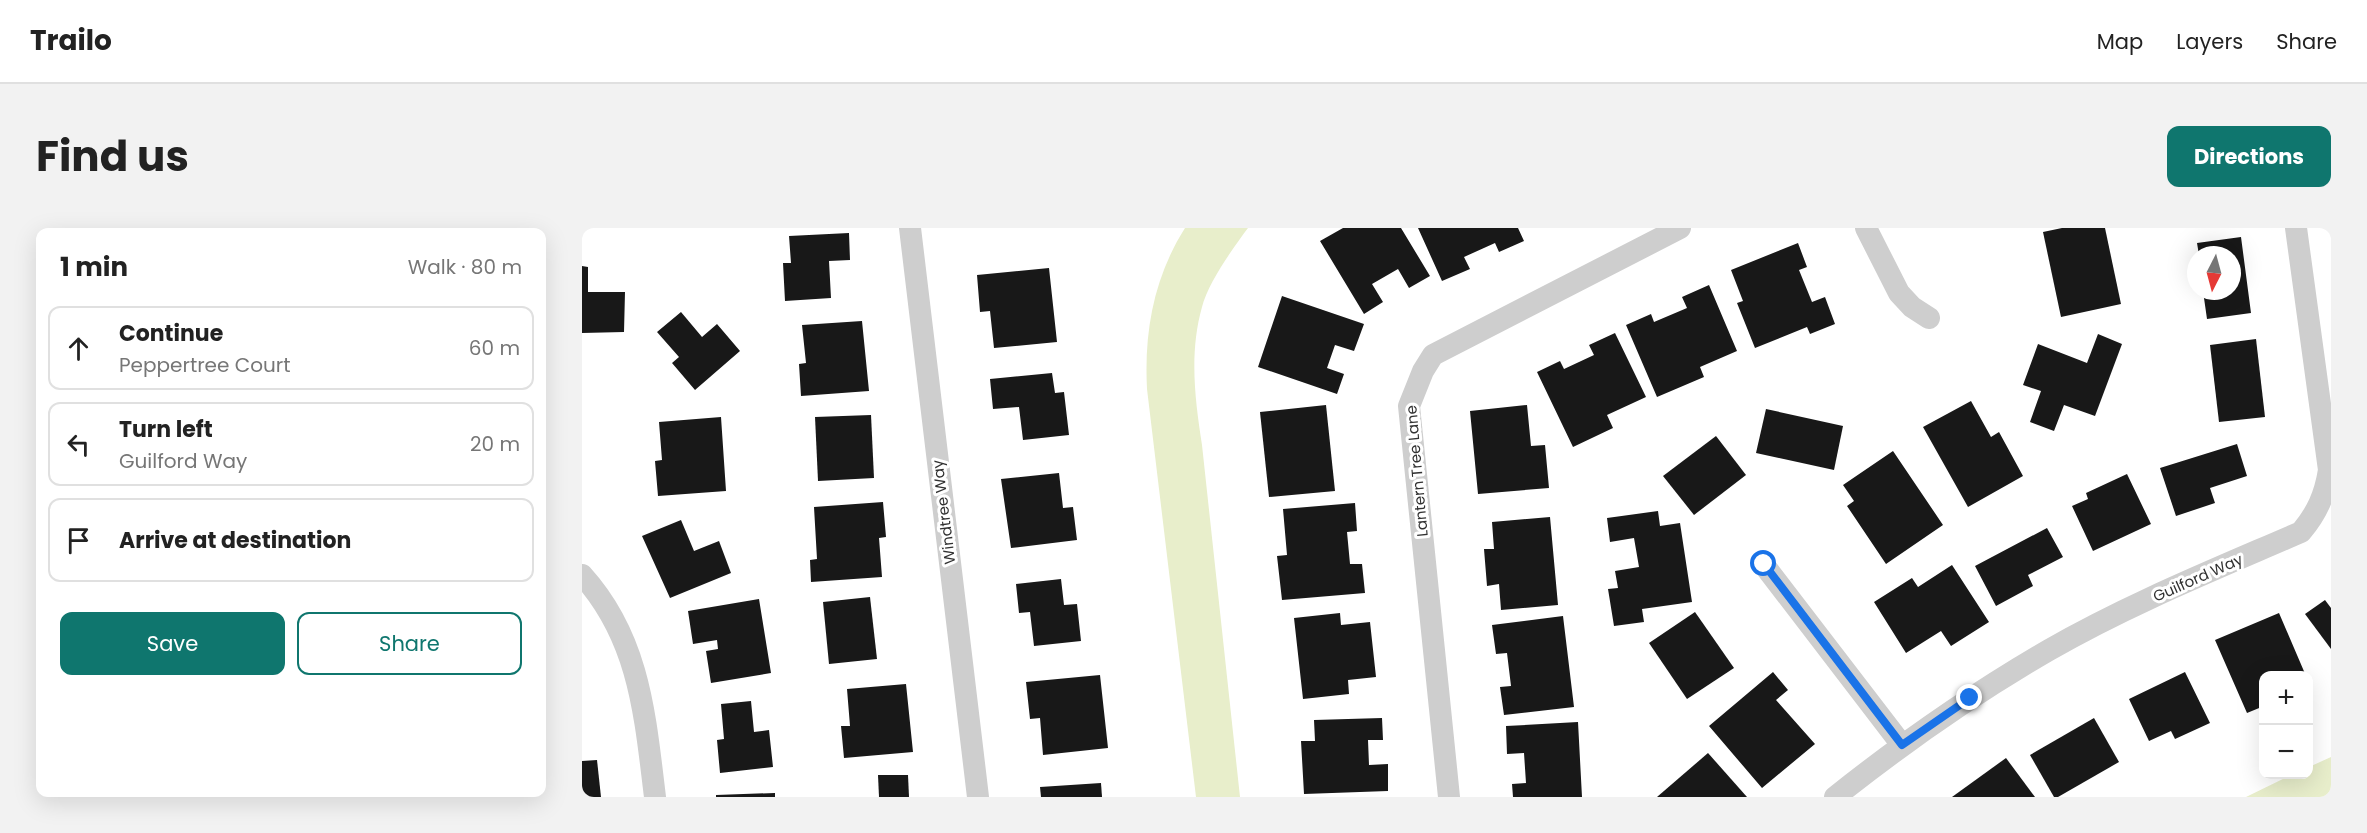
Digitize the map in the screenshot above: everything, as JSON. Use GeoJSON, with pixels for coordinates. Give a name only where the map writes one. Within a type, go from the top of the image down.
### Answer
{"type":"FeatureCollection","features":[{"type":"Feature","properties":{"kind":"street","name":"Windtree Way"},"geometry":{"type":"LineString","coordinates":[[909,228],[978,797]]}},
{"type":"Feature","properties":{"kind":"street","name":"Lantern Tree Lane"},"geometry":{"type":"LineString","coordinates":[[1449,797],[1409,406],[1415,388],[1433,355],[1680,228]]}},
{"type":"Feature","properties":{"kind":"street"},"geometry":{"type":"LineString","coordinates":[[1866,228],[1899,293],[1912,307],[1929,318]]}},
{"type":"Feature","properties":{"kind":"street","name":"Guilford Way"},"geometry":{"type":"LineString","coordinates":[[1834,797],[1902,745],[1970,698],[2051,649],[2134,606],[2301,532],[2312,519],[2326,488],[2329,470],[2296,228]]}},
{"type":"Feature","properties":{"kind":"street"},"geometry":{"type":"LineString","coordinates":[[1764,564],[1902,745]]}},
{"type":"Feature","properties":{"kind":"street"},"geometry":{"type":"LineString","coordinates":[[582,575],[611,615],[635,669],[644,708],[655,797]]}},
{"type":"Feature","properties":{"kind":"shaded area"},"geometry":{"type":"Polygon","coordinates":[[[1185,228],[1248,228],[1222,266],[1205,298],[1198,324],[1194,359],[1197,411],[1240,797],[1196,797],[1147,389],[1147,346],[1153,305],[1166,266],[1185,228]]]}},
{"type":"Feature","properties":{"kind":"shaded area"},"geometry":{"type":"Polygon","coordinates":[[[2331,757],[2331,797],[2246,797],[2283,779],[2313,779],[2313,765],[2331,757]]]}},
{"type":"Feature","properties":{"kind":"building"},"geometry":{"type":"Polygon","coordinates":[[[1343,228],[1401,228],[1430,276],[1409,288],[1398,269],[1372,284],[1383,302],[1364,314],[1320,241],[1343,228]]]}},
{"type":"Feature","properties":{"kind":"building"},"geometry":{"type":"Polygon","coordinates":[[[1418,228],[1518,228],[1524,241],[1499,252],[1495,243],[1464,257],[1470,269],[1442,281],[1418,228]]]}},
{"type":"Feature","properties":{"kind":"building"},"geometry":{"type":"Polygon","coordinates":[[[2062,228],[2105,228],[2121,304],[2061,317],[2043,232],[2062,228]]]}},
{"type":"Feature","properties":{"kind":"building"},"geometry":{"type":"Polygon","coordinates":[[[849,233],[850,260],[829,261],[831,298],[785,301],[783,263],[791,263],[789,236],[849,233]]]}},
{"type":"Feature","properties":{"kind":"building"},"geometry":{"type":"Polygon","coordinates":[[[2241,237],[2251,313],[2207,319],[2204,300],[2241,300],[2241,246],[2198,246],[2197,243],[2241,237]]]}},
{"type":"Feature","properties":{"kind":"building"},"geometry":{"type":"Polygon","coordinates":[[[1798,243],[1807,267],[1799,270],[1812,302],[1825,297],[1835,324],[1810,334],[1807,327],[1755,348],[1737,303],[1743,301],[1731,270],[1798,243]]]}},
{"type":"Feature","properties":{"kind":"building"},"geometry":{"type":"Polygon","coordinates":[[[582,266],[588,267],[588,292],[625,292],[624,332],[582,333],[582,266]]]}},
{"type":"Feature","properties":{"kind":"building"},"geometry":{"type":"Polygon","coordinates":[[[1049,268],[1057,342],[994,348],[990,311],[980,312],[977,275],[1049,268]]]}},
{"type":"Feature","properties":{"kind":"building"},"geometry":{"type":"Polygon","coordinates":[[[1709,285],[1737,351],[1700,367],[1704,377],[1657,397],[1626,325],[1651,314],[1654,322],[1687,308],[1682,297],[1709,285]]]}},
{"type":"Feature","properties":{"kind":"building"},"geometry":{"type":"Polygon","coordinates":[[[1282,296],[1364,324],[1354,351],[1335,345],[1327,368],[1344,374],[1337,394],[1258,367],[1282,296]]]}},
{"type":"Feature","properties":{"kind":"building"},"geometry":{"type":"Polygon","coordinates":[[[681,312],[702,337],[717,324],[740,351],[695,390],[672,363],[679,357],[657,332],[681,312]]]}},
{"type":"Feature","properties":{"kind":"building"},"geometry":{"type":"Polygon","coordinates":[[[862,321],[869,391],[801,396],[799,364],[806,363],[802,325],[862,321]]]}},
{"type":"Feature","properties":{"kind":"building"},"geometry":{"type":"Polygon","coordinates":[[[1615,333],[1646,397],[1607,415],[1613,428],[1573,447],[1537,372],[1560,361],[1564,369],[1594,355],[1589,345],[1615,333]]]}},
{"type":"Feature","properties":{"kind":"building"},"geometry":{"type":"Polygon","coordinates":[[[2098,334],[2122,344],[2095,416],[2064,405],[2054,431],[2030,422],[2041,391],[2023,385],[2038,344],[2087,363],[2098,334]]]}},
{"type":"Feature","properties":{"kind":"building"},"geometry":{"type":"Polygon","coordinates":[[[2256,339],[2265,417],[2219,422],[2210,345],[2256,339]]]}},
{"type":"Feature","properties":{"kind":"building"},"geometry":{"type":"Polygon","coordinates":[[[1052,373],[1055,393],[1064,392],[1069,435],[1023,440],[1019,407],[993,409],[990,379],[1052,373]]]}},
{"type":"Feature","properties":{"kind":"building"},"geometry":{"type":"Polygon","coordinates":[[[1971,401],[1991,437],[1999,432],[2023,476],[1968,507],[1923,427],[1971,401]]]}},
{"type":"Feature","properties":{"kind":"building"},"geometry":{"type":"Polygon","coordinates":[[[1326,405],[1335,491],[1269,497],[1260,412],[1326,405]]]}},
{"type":"Feature","properties":{"kind":"building"},"geometry":{"type":"Polygon","coordinates":[[[1527,405],[1531,446],[1545,445],[1549,488],[1478,494],[1470,411],[1527,405]]]}},
{"type":"Feature","properties":{"kind":"building"},"geometry":{"type":"Polygon","coordinates":[[[1766,409],[1843,426],[1834,470],[1756,453],[1766,409]]]}},
{"type":"Feature","properties":{"kind":"building"},"geometry":{"type":"Polygon","coordinates":[[[871,415],[874,478],[818,481],[815,417],[871,415]]]}},
{"type":"Feature","properties":{"kind":"building"},"geometry":{"type":"Polygon","coordinates":[[[721,417],[726,491],[658,496],[655,461],[662,460],[659,422],[721,417]]]}},
{"type":"Feature","properties":{"kind":"building"},"geometry":{"type":"Polygon","coordinates":[[[1716,436],[1746,475],[1694,515],[1663,476],[1716,436]]]}},
{"type":"Feature","properties":{"kind":"building"},"geometry":{"type":"Polygon","coordinates":[[[2237,444],[2247,476],[2210,488],[2215,503],[2176,516],[2160,468],[2237,444]]]}},
{"type":"Feature","properties":{"kind":"building"},"geometry":{"type":"Polygon","coordinates":[[[1893,451],[1943,525],[1886,564],[1847,506],[1854,501],[1843,485],[1893,451]]]}},
{"type":"Feature","properties":{"kind":"building"},"geometry":{"type":"Polygon","coordinates":[[[1059,473],[1063,508],[1073,507],[1077,540],[1011,548],[1001,479],[1059,473]]]}},
{"type":"Feature","properties":{"kind":"building"},"geometry":{"type":"Polygon","coordinates":[[[2127,474],[2151,524],[2093,551],[2072,506],[2088,499],[2086,493],[2127,474]]]}},
{"type":"Feature","properties":{"kind":"building"},"geometry":{"type":"Polygon","coordinates":[[[883,502],[886,537],[879,538],[882,577],[811,582],[810,560],[817,559],[814,507],[883,502]]]}},
{"type":"Feature","properties":{"kind":"building"},"geometry":{"type":"Polygon","coordinates":[[[1355,503],[1357,531],[1347,532],[1350,564],[1362,564],[1365,593],[1282,600],[1277,556],[1287,555],[1283,509],[1355,503]]]}},
{"type":"Feature","properties":{"kind":"building"},"geometry":{"type":"Polygon","coordinates":[[[1658,511],[1660,526],[1680,523],[1692,602],[1642,609],[1644,622],[1614,626],[1608,589],[1618,588],[1615,571],[1639,567],[1634,538],[1610,542],[1607,518],[1658,511]]]}},
{"type":"Feature","properties":{"kind":"building"},"geometry":{"type":"Polygon","coordinates":[[[1550,517],[1558,605],[1501,610],[1499,584],[1487,586],[1484,549],[1494,549],[1492,522],[1550,517]]]}},
{"type":"Feature","properties":{"kind":"building"},"geometry":{"type":"Polygon","coordinates":[[[681,520],[694,551],[719,541],[731,573],[670,598],[642,536],[681,520]]]}},
{"type":"Feature","properties":{"kind":"building"},"geometry":{"type":"Polygon","coordinates":[[[2047,528],[2063,557],[2028,575],[2033,586],[1996,606],[1975,566],[2047,528]]]}},
{"type":"Feature","properties":{"kind":"building"},"geometry":{"type":"Polygon","coordinates":[[[1952,565],[1989,622],[1951,646],[1941,631],[1906,653],[1874,602],[1912,578],[1918,587],[1952,565]]]}},
{"type":"Feature","properties":{"kind":"building"},"geometry":{"type":"Polygon","coordinates":[[[1061,579],[1064,605],[1077,604],[1081,641],[1034,646],[1030,612],[1019,613],[1016,584],[1061,579]]]}},
{"type":"Feature","properties":{"kind":"building"},"geometry":{"type":"Polygon","coordinates":[[[870,597],[877,659],[829,664],[823,602],[870,597]]]}},
{"type":"Feature","properties":{"kind":"building"},"geometry":{"type":"Polygon","coordinates":[[[759,599],[771,673],[711,683],[706,651],[718,649],[717,640],[693,644],[688,611],[759,599]]]}},
{"type":"Feature","properties":{"kind":"building"},"geometry":{"type":"Polygon","coordinates":[[[2325,600],[2331,608],[2331,649],[2305,614],[2325,600]]]}},
{"type":"Feature","properties":{"kind":"building"},"geometry":{"type":"Polygon","coordinates":[[[1695,612],[1734,668],[1687,699],[1649,643],[1695,612]]]}},
{"type":"Feature","properties":{"kind":"building"},"geometry":{"type":"Polygon","coordinates":[[[1340,613],[1341,625],[1370,622],[1376,677],[1348,680],[1349,694],[1303,699],[1294,618],[1340,613]]]}},
{"type":"Feature","properties":{"kind":"building"},"geometry":{"type":"Polygon","coordinates":[[[2279,613],[2304,671],[2259,671],[2259,708],[2247,713],[2215,640],[2279,613]]]}},
{"type":"Feature","properties":{"kind":"building"},"geometry":{"type":"Polygon","coordinates":[[[1563,616],[1574,707],[1504,715],[1500,687],[1511,686],[1507,653],[1496,654],[1492,625],[1563,616]]]}},
{"type":"Feature","properties":{"kind":"building"},"geometry":{"type":"Polygon","coordinates":[[[1773,672],[1788,690],[1776,700],[1815,744],[1762,788],[1709,726],[1773,672]]]}},
{"type":"Feature","properties":{"kind":"building"},"geometry":{"type":"Polygon","coordinates":[[[2185,672],[2210,723],[2175,739],[2171,731],[2149,741],[2129,699],[2185,672]]]}},
{"type":"Feature","properties":{"kind":"building"},"geometry":{"type":"Polygon","coordinates":[[[1100,675],[1108,748],[1043,755],[1040,718],[1030,719],[1026,682],[1100,675]]]}},
{"type":"Feature","properties":{"kind":"building"},"geometry":{"type":"Polygon","coordinates":[[[906,684],[913,752],[844,758],[841,726],[850,726],[847,689],[906,684]]]}},
{"type":"Feature","properties":{"kind":"building"},"geometry":{"type":"Polygon","coordinates":[[[751,701],[754,732],[769,730],[773,767],[720,773],[717,740],[724,739],[721,704],[751,701]]]}},
{"type":"Feature","properties":{"kind":"building"},"geometry":{"type":"Polygon","coordinates":[[[1382,718],[1383,740],[1368,740],[1369,765],[1388,764],[1388,791],[1304,794],[1301,741],[1315,741],[1314,720],[1382,718]]]}},
{"type":"Feature","properties":{"kind":"building"},"geometry":{"type":"Polygon","coordinates":[[[2094,718],[2119,762],[2058,797],[2054,797],[2030,755],[2094,718]]]}},
{"type":"Feature","properties":{"kind":"building"},"geometry":{"type":"Polygon","coordinates":[[[1578,722],[1582,797],[1513,797],[1512,784],[1526,783],[1524,753],[1507,754],[1506,726],[1578,722]]]}},
{"type":"Feature","properties":{"kind":"building"},"geometry":{"type":"Polygon","coordinates":[[[1708,753],[1747,797],[1657,797],[1708,753]]]}},
{"type":"Feature","properties":{"kind":"building"},"geometry":{"type":"Polygon","coordinates":[[[2006,758],[2035,797],[1952,797],[2006,758]]]}},
{"type":"Feature","properties":{"kind":"building"},"geometry":{"type":"Polygon","coordinates":[[[597,760],[601,797],[582,797],[582,761],[597,760]]]}},
{"type":"Feature","properties":{"kind":"building"},"geometry":{"type":"Polygon","coordinates":[[[878,775],[908,775],[909,797],[879,797],[878,775]]]}},
{"type":"Feature","properties":{"kind":"building"},"geometry":{"type":"Polygon","coordinates":[[[1101,783],[1102,797],[1041,797],[1040,787],[1101,783]]]}},
{"type":"Feature","properties":{"kind":"building"},"geometry":{"type":"Polygon","coordinates":[[[775,793],[775,797],[716,797],[716,795],[775,793]]]}},
{"type":"Feature","properties":{"kind":"route"},"geometry":{"type":"LineString","coordinates":[[1764,564],[1902,745],[1970,698]]}}]}
